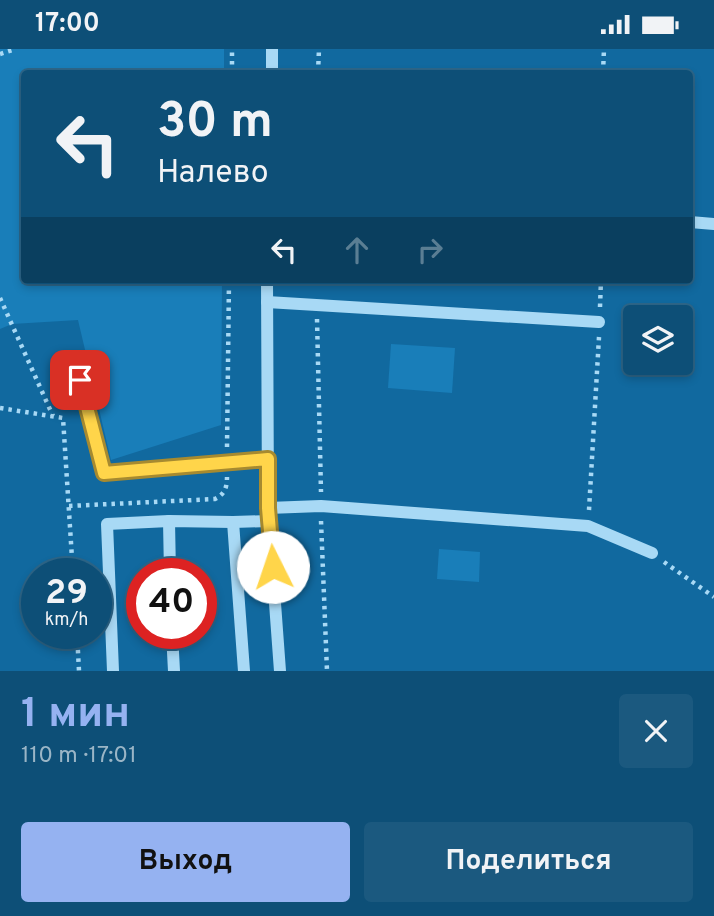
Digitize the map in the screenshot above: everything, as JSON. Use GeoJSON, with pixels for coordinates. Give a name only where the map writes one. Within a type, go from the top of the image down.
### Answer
{"type":"FeatureCollection","features":[{"type":"Feature","properties":{"kind":"street"},"geometry":{"type":"LineString","coordinates":[[272,49],[272,70]]}},
{"type":"Feature","properties":{"kind":"street"},"geometry":{"type":"LineString","coordinates":[[693,222],[714,223]]}},
{"type":"Feature","properties":{"kind":"street"},"geometry":{"type":"LineString","coordinates":[[267,284],[269,514],[280,671]]}},
{"type":"Feature","properties":{"kind":"street"},"geometry":{"type":"LineString","coordinates":[[267,302],[599,322]]}},
{"type":"Feature","properties":{"kind":"street"},"geometry":{"type":"LineString","coordinates":[[74,357],[104,473],[268,459]]}},
{"type":"Feature","properties":{"kind":"street"},"geometry":{"type":"LineString","coordinates":[[113,671],[107,524],[233,522],[321,506],[588,526],[652,553]]}},
{"type":"Feature","properties":{"kind":"street"},"geometry":{"type":"LineString","coordinates":[[169,521],[170,558]]}},
{"type":"Feature","properties":{"kind":"street"},"geometry":{"type":"LineString","coordinates":[[233,522],[244,671]]}},
{"type":"Feature","properties":{"kind":"street"},"geometry":{"type":"LineString","coordinates":[[173,649],[174,671]]}},
{"type":"Feature","properties":{"kind":"path"},"geometry":{"type":"LineString","coordinates":[[0,54],[16,49]]}},
{"type":"Feature","properties":{"kind":"path"},"geometry":{"type":"LineString","coordinates":[[232,49],[232,70]]}},
{"type":"Feature","properties":{"kind":"path"},"geometry":{"type":"LineString","coordinates":[[318,70],[319,49]]}},
{"type":"Feature","properties":{"kind":"path"},"geometry":{"type":"LineString","coordinates":[[603,70],[604,49]]}},
{"type":"Feature","properties":{"kind":"path"},"geometry":{"type":"LineString","coordinates":[[68,506],[215,499],[221,496],[227,486],[229,284]]}},
{"type":"Feature","properties":{"kind":"path"},"geometry":{"type":"LineString","coordinates":[[588,526],[601,284]]}},
{"type":"Feature","properties":{"kind":"path"},"geometry":{"type":"LineString","coordinates":[[0,298],[53,416]]}},
{"type":"Feature","properties":{"kind":"path"},"geometry":{"type":"LineString","coordinates":[[317,305],[327,671]]}},
{"type":"Feature","properties":{"kind":"path"},"geometry":{"type":"LineString","coordinates":[[0,408],[63,418],[72,558]]}},
{"type":"Feature","properties":{"kind":"path"},"geometry":{"type":"LineString","coordinates":[[652,553],[714,597]]}},
{"type":"Feature","properties":{"kind":"path"},"geometry":{"type":"LineString","coordinates":[[78,649],[79,671]]}},
{"type":"Feature","properties":{"kind":"shaded area"},"geometry":{"type":"Polygon","coordinates":[[[0,49],[224,49],[224,70],[21,70],[21,284],[222,284],[221,425],[111,460],[78,320],[12,324],[0,329],[0,49]]]}},
{"type":"Feature","properties":{"kind":"shaded area"},"geometry":{"type":"Polygon","coordinates":[[[391,344],[455,348],[452,393],[388,388],[391,344]]]}},
{"type":"Feature","properties":{"kind":"shaded area"},"geometry":{"type":"Polygon","coordinates":[[[439,549],[480,552],[479,582],[437,579],[439,549]]]}},
{"type":"Feature","properties":{"kind":"route"},"geometry":{"type":"LineString","coordinates":[[80,380],[104,473],[268,459],[268,508],[273,567]]}}]}
